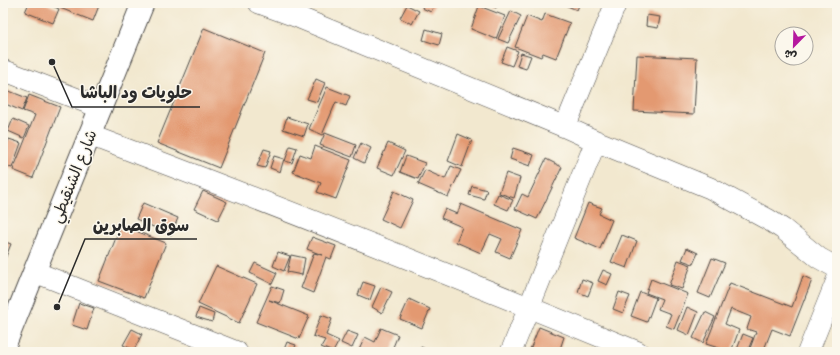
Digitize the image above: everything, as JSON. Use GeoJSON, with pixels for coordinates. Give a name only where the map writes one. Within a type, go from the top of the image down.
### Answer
{"type":"FeatureCollection","features":[{"type":"Feature","properties":{"kind":"street","name":"شارع الشنقيطي"},"geometry":{"type":"LineString","coordinates":[[3,349],[143,3]]}},
{"type":"Feature","properties":{"kind":"street"},"geometry":{"type":"LineString","coordinates":[[259,3],[303,11],[596,141],[710,188],[769,220],[783,229],[819,258],[837,268]]}},
{"type":"Feature","properties":{"kind":"street"},"geometry":{"type":"LineString","coordinates":[[565,127],[616,3]]}},
{"type":"Feature","properties":{"kind":"street"},"geometry":{"type":"LineString","coordinates":[[3,70],[101,108]]}},
{"type":"Feature","properties":{"kind":"street"},"geometry":{"type":"LineString","coordinates":[[89,135],[195,175],[529,307],[638,352]]}},
{"type":"Feature","properties":{"kind":"street"},"geometry":{"type":"LineString","coordinates":[[511,352],[596,141]]}},
{"type":"Feature","properties":{"kind":"street"},"geometry":{"type":"LineString","coordinates":[[35,272],[237,352]]}},
{"type":"Feature","properties":{"kind":"street"},"geometry":{"type":"LineString","coordinates":[[808,352],[837,280]]}},
{"type":"Feature","properties":{"kind":"building"},"geometry":{"type":"Polygon","coordinates":[[[29,3],[45,3],[59,9],[53,23],[25,12],[29,3]]]}},
{"type":"Feature","properties":{"kind":"building"},"geometry":{"type":"Polygon","coordinates":[[[62,3],[100,3],[93,21],[60,8],[62,3]]]}},
{"type":"Feature","properties":{"kind":"building"},"geometry":{"type":"Polygon","coordinates":[[[424,3],[435,3],[431,12],[422,8],[424,3]]]}},
{"type":"Feature","properties":{"kind":"building"},"geometry":{"type":"Polygon","coordinates":[[[487,3],[499,3],[496,8],[487,3]]]}},
{"type":"Feature","properties":{"kind":"building"},"geometry":{"type":"Polygon","coordinates":[[[560,3],[580,3],[577,10],[560,3]]]}},
{"type":"Feature","properties":{"kind":"building"},"geometry":{"type":"Polygon","coordinates":[[[407,5],[419,11],[412,24],[400,18],[407,5]]]}},
{"type":"Feature","properties":{"kind":"building"},"geometry":{"type":"Polygon","coordinates":[[[479,6],[505,16],[496,39],[471,29],[479,6]]]}},
{"type":"Feature","properties":{"kind":"building"},"geometry":{"type":"Polygon","coordinates":[[[511,11],[521,16],[508,43],[498,39],[511,11]]]}},
{"type":"Feature","properties":{"kind":"building"},"geometry":{"type":"Polygon","coordinates":[[[545,14],[570,23],[556,58],[543,53],[541,57],[515,47],[527,16],[542,22],[545,14]]]}},
{"type":"Feature","properties":{"kind":"building"},"geometry":{"type":"Polygon","coordinates":[[[647,15],[660,17],[658,28],[646,26],[647,15]]]}},
{"type":"Feature","properties":{"kind":"building"},"geometry":{"type":"Polygon","coordinates":[[[204,28],[265,53],[219,168],[157,143],[204,28]]]}},
{"type":"Feature","properties":{"kind":"building"},"geometry":{"type":"Polygon","coordinates":[[[426,29],[442,34],[439,45],[423,40],[426,29]]]}},
{"type":"Feature","properties":{"kind":"building"},"geometry":{"type":"Polygon","coordinates":[[[507,47],[518,51],[512,66],[501,62],[507,47]]]}},
{"type":"Feature","properties":{"kind":"building"},"geometry":{"type":"Polygon","coordinates":[[[521,53],[531,56],[526,69],[517,66],[521,53]]]}},
{"type":"Feature","properties":{"kind":"building"},"geometry":{"type":"Polygon","coordinates":[[[637,55],[697,58],[694,114],[634,111],[637,55]]]}},
{"type":"Feature","properties":{"kind":"building"},"geometry":{"type":"Polygon","coordinates":[[[316,79],[325,83],[317,102],[307,99],[316,79]]]}},
{"type":"Feature","properties":{"kind":"building"},"geometry":{"type":"Polygon","coordinates":[[[327,87],[350,96],[346,106],[336,102],[322,135],[309,129],[327,87]]]}},
{"type":"Feature","properties":{"kind":"building"},"geometry":{"type":"Polygon","coordinates":[[[4,89],[27,98],[22,111],[3,103],[4,89]]]}},
{"type":"Feature","properties":{"kind":"building"},"geometry":{"type":"Polygon","coordinates":[[[29,95],[60,107],[33,178],[13,170],[35,115],[23,111],[29,95]]]}},
{"type":"Feature","properties":{"kind":"building"},"geometry":{"type":"Polygon","coordinates":[[[287,117],[308,124],[304,136],[283,129],[287,117]]]}},
{"type":"Feature","properties":{"kind":"building"},"geometry":{"type":"Polygon","coordinates":[[[13,119],[29,126],[24,138],[8,131],[13,119]]]}},
{"type":"Feature","properties":{"kind":"building"},"geometry":{"type":"Polygon","coordinates":[[[325,133],[356,145],[352,157],[320,145],[325,133]]]}},
{"type":"Feature","properties":{"kind":"building"},"geometry":{"type":"Polygon","coordinates":[[[458,134],[472,140],[462,167],[448,161],[458,134]]]}},
{"type":"Feature","properties":{"kind":"building"},"geometry":{"type":"Polygon","coordinates":[[[9,139],[21,143],[12,168],[3,165],[3,154],[9,139]]]}},
{"type":"Feature","properties":{"kind":"building"},"geometry":{"type":"Polygon","coordinates":[[[361,143],[371,148],[364,163],[354,158],[361,143]]]}},
{"type":"Feature","properties":{"kind":"building"},"geometry":{"type":"Polygon","coordinates":[[[388,143],[405,151],[394,175],[377,168],[388,143]]]}},
{"type":"Feature","properties":{"kind":"building"},"geometry":{"type":"Polygon","coordinates":[[[290,146],[297,148],[292,163],[285,161],[290,146]]]}},
{"type":"Feature","properties":{"kind":"building"},"geometry":{"type":"Polygon","coordinates":[[[315,146],[351,160],[336,199],[317,192],[321,183],[293,172],[300,154],[311,158],[315,146]]]}},
{"type":"Feature","properties":{"kind":"building"},"geometry":{"type":"Polygon","coordinates":[[[513,148],[534,155],[530,166],[510,159],[513,148]]]}},
{"type":"Feature","properties":{"kind":"building"},"geometry":{"type":"Polygon","coordinates":[[[264,149],[271,151],[265,168],[257,166],[264,149]]]}},
{"type":"Feature","properties":{"kind":"building"},"geometry":{"type":"Polygon","coordinates":[[[274,156],[284,159],[280,172],[270,168],[274,156]]]}},
{"type":"Feature","properties":{"kind":"building"},"geometry":{"type":"Polygon","coordinates":[[[406,156],[425,163],[418,179],[400,172],[406,156]]]}},
{"type":"Feature","properties":{"kind":"building"},"geometry":{"type":"Polygon","coordinates":[[[546,159],[562,167],[537,219],[515,209],[522,194],[528,197],[546,159]]]}},
{"type":"Feature","properties":{"kind":"building"},"geometry":{"type":"Polygon","coordinates":[[[451,166],[461,170],[448,197],[418,184],[425,170],[445,179],[451,166]]]}},
{"type":"Feature","properties":{"kind":"building"},"geometry":{"type":"Polygon","coordinates":[[[506,173],[520,178],[514,198],[499,193],[506,173]]]}},
{"type":"Feature","properties":{"kind":"building"},"geometry":{"type":"Polygon","coordinates":[[[472,186],[487,190],[484,199],[469,195],[472,186]]]}},
{"type":"Feature","properties":{"kind":"building"},"geometry":{"type":"Polygon","coordinates":[[[203,191],[227,202],[218,220],[194,209],[203,191]]]}},
{"type":"Feature","properties":{"kind":"building"},"geometry":{"type":"Polygon","coordinates":[[[394,191],[413,200],[400,228],[381,219],[394,191]]]}},
{"type":"Feature","properties":{"kind":"building"},"geometry":{"type":"Polygon","coordinates":[[[498,194],[513,200],[508,210],[494,204],[498,194]]]}},
{"type":"Feature","properties":{"kind":"building"},"geometry":{"type":"Polygon","coordinates":[[[143,203],[178,218],[171,235],[136,219],[143,203]]]}},
{"type":"Feature","properties":{"kind":"building"},"geometry":{"type":"Polygon","coordinates":[[[588,203],[602,208],[599,214],[612,220],[600,249],[574,238],[588,203]]]}},
{"type":"Feature","properties":{"kind":"building"},"geometry":{"type":"Polygon","coordinates":[[[461,204],[522,230],[510,258],[496,252],[502,239],[490,234],[481,253],[456,242],[462,227],[441,218],[445,209],[457,214],[461,204]]]}},
{"type":"Feature","properties":{"kind":"building"},"geometry":{"type":"Polygon","coordinates":[[[121,225],[166,243],[144,298],[99,281],[121,225]]]}},
{"type":"Feature","properties":{"kind":"building"},"geometry":{"type":"Polygon","coordinates":[[[622,235],[637,241],[627,268],[611,262],[622,235]]]}},
{"type":"Feature","properties":{"kind":"building"},"geometry":{"type":"Polygon","coordinates":[[[312,237],[336,246],[331,259],[326,257],[313,293],[301,288],[314,253],[322,255],[307,249],[312,237]]]}},
{"type":"Feature","properties":{"kind":"building"},"geometry":{"type":"Polygon","coordinates":[[[3,241],[11,244],[3,264],[3,241]]]}},
{"type":"Feature","properties":{"kind":"building"},"geometry":{"type":"Polygon","coordinates":[[[687,248],[698,253],[693,264],[682,260],[687,248]]]}},
{"type":"Feature","properties":{"kind":"building"},"geometry":{"type":"Polygon","coordinates":[[[278,252],[290,256],[284,271],[273,266],[278,252]]]}},
{"type":"Feature","properties":{"kind":"building"},"geometry":{"type":"Polygon","coordinates":[[[291,255],[305,258],[302,275],[287,272],[291,255]]]}},
{"type":"Feature","properties":{"kind":"building"},"geometry":{"type":"Polygon","coordinates":[[[712,258],[725,263],[710,298],[698,293],[712,258]]]}},
{"type":"Feature","properties":{"kind":"building"},"geometry":{"type":"Polygon","coordinates":[[[678,260],[691,265],[682,289],[669,285],[678,260]]]}},
{"type":"Feature","properties":{"kind":"building"},"geometry":{"type":"Polygon","coordinates":[[[255,263],[277,273],[272,284],[250,273],[255,263]]]}},
{"type":"Feature","properties":{"kind":"building"},"geometry":{"type":"Polygon","coordinates":[[[216,266],[257,284],[239,323],[198,304],[216,266]]]}},
{"type":"Feature","properties":{"kind":"building"},"geometry":{"type":"Polygon","coordinates":[[[603,270],[612,274],[607,285],[598,281],[603,270]]]}},
{"type":"Feature","properties":{"kind":"building"},"geometry":{"type":"Polygon","coordinates":[[[803,276],[812,280],[790,336],[772,329],[763,352],[749,351],[756,332],[747,329],[751,317],[731,309],[725,324],[739,330],[731,352],[706,344],[730,283],[792,307],[803,276]]]}},
{"type":"Feature","properties":{"kind":"building"},"geometry":{"type":"Polygon","coordinates":[[[582,279],[593,283],[588,296],[578,292],[582,279]]]}},
{"type":"Feature","properties":{"kind":"building"},"geometry":{"type":"Polygon","coordinates":[[[651,279],[688,294],[674,329],[666,326],[671,314],[658,309],[662,299],[646,293],[651,279]]]}},
{"type":"Feature","properties":{"kind":"building"},"geometry":{"type":"Polygon","coordinates":[[[363,282],[375,286],[370,300],[358,295],[363,282]]]}},
{"type":"Feature","properties":{"kind":"building"},"geometry":{"type":"Polygon","coordinates":[[[272,286],[284,290],[280,303],[269,300],[309,316],[299,339],[256,322],[272,286]]]}},
{"type":"Feature","properties":{"kind":"building"},"geometry":{"type":"Polygon","coordinates":[[[381,287],[392,292],[382,313],[372,307],[381,287]]]}},
{"type":"Feature","properties":{"kind":"building"},"geometry":{"type":"Polygon","coordinates":[[[619,292],[630,296],[623,313],[613,309],[619,292]]]}},
{"type":"Feature","properties":{"kind":"building"},"geometry":{"type":"Polygon","coordinates":[[[640,292],[656,298],[647,322],[631,316],[640,292]]]}},
{"type":"Feature","properties":{"kind":"building"},"geometry":{"type":"Polygon","coordinates":[[[409,299],[430,309],[422,328],[400,319],[409,299]]]}},
{"type":"Feature","properties":{"kind":"building"},"geometry":{"type":"Polygon","coordinates":[[[79,303],[94,308],[87,330],[72,325],[79,303]]]}},
{"type":"Feature","properties":{"kind":"building"},"geometry":{"type":"Polygon","coordinates":[[[687,307],[698,312],[689,335],[678,330],[687,307]]]}},
{"type":"Feature","properties":{"kind":"building"},"geometry":{"type":"Polygon","coordinates":[[[199,308],[214,314],[212,322],[196,317],[199,308]]]}},
{"type":"Feature","properties":{"kind":"building"},"geometry":{"type":"Polygon","coordinates":[[[705,312],[715,317],[703,343],[693,338],[705,312]]]}},
{"type":"Feature","properties":{"kind":"building"},"geometry":{"type":"Polygon","coordinates":[[[321,315],[332,319],[326,335],[339,341],[333,352],[321,347],[325,340],[313,336],[321,315]]]}},
{"type":"Feature","properties":{"kind":"building"},"geometry":{"type":"Polygon","coordinates":[[[539,327],[564,337],[559,352],[529,352],[539,327]]]}},
{"type":"Feature","properties":{"kind":"building"},"geometry":{"type":"Polygon","coordinates":[[[381,328],[398,335],[391,352],[358,352],[365,337],[375,342],[381,328]]]}},
{"type":"Feature","properties":{"kind":"building"},"geometry":{"type":"Polygon","coordinates":[[[132,329],[142,334],[134,350],[123,345],[132,329]]]}},
{"type":"Feature","properties":{"kind":"building"},"geometry":{"type":"Polygon","coordinates":[[[347,331],[358,335],[352,348],[341,343],[347,331]]]}},
{"type":"Feature","properties":{"kind":"building"},"geometry":{"type":"Polygon","coordinates":[[[743,334],[753,338],[747,352],[736,352],[743,334]]]}},
{"type":"Feature","properties":{"kind":"building"},"geometry":{"type":"Polygon","coordinates":[[[287,342],[296,345],[293,352],[283,352],[287,342]]]}},
{"type":"Feature","properties":{"kind":"building"},"geometry":{"type":"Polygon","coordinates":[[[421,347],[433,352],[419,352],[421,347]]]}},
{"type":"Feature","properties":{"kind":"place","name":"حلويات ود الباشا"},"geometry":{"type":"Point","coordinates":[52,62]}},
{"type":"Feature","properties":{"kind":"place","name":"سوق الصابرين"},"geometry":{"type":"Point","coordinates":[57,307]}}]}
